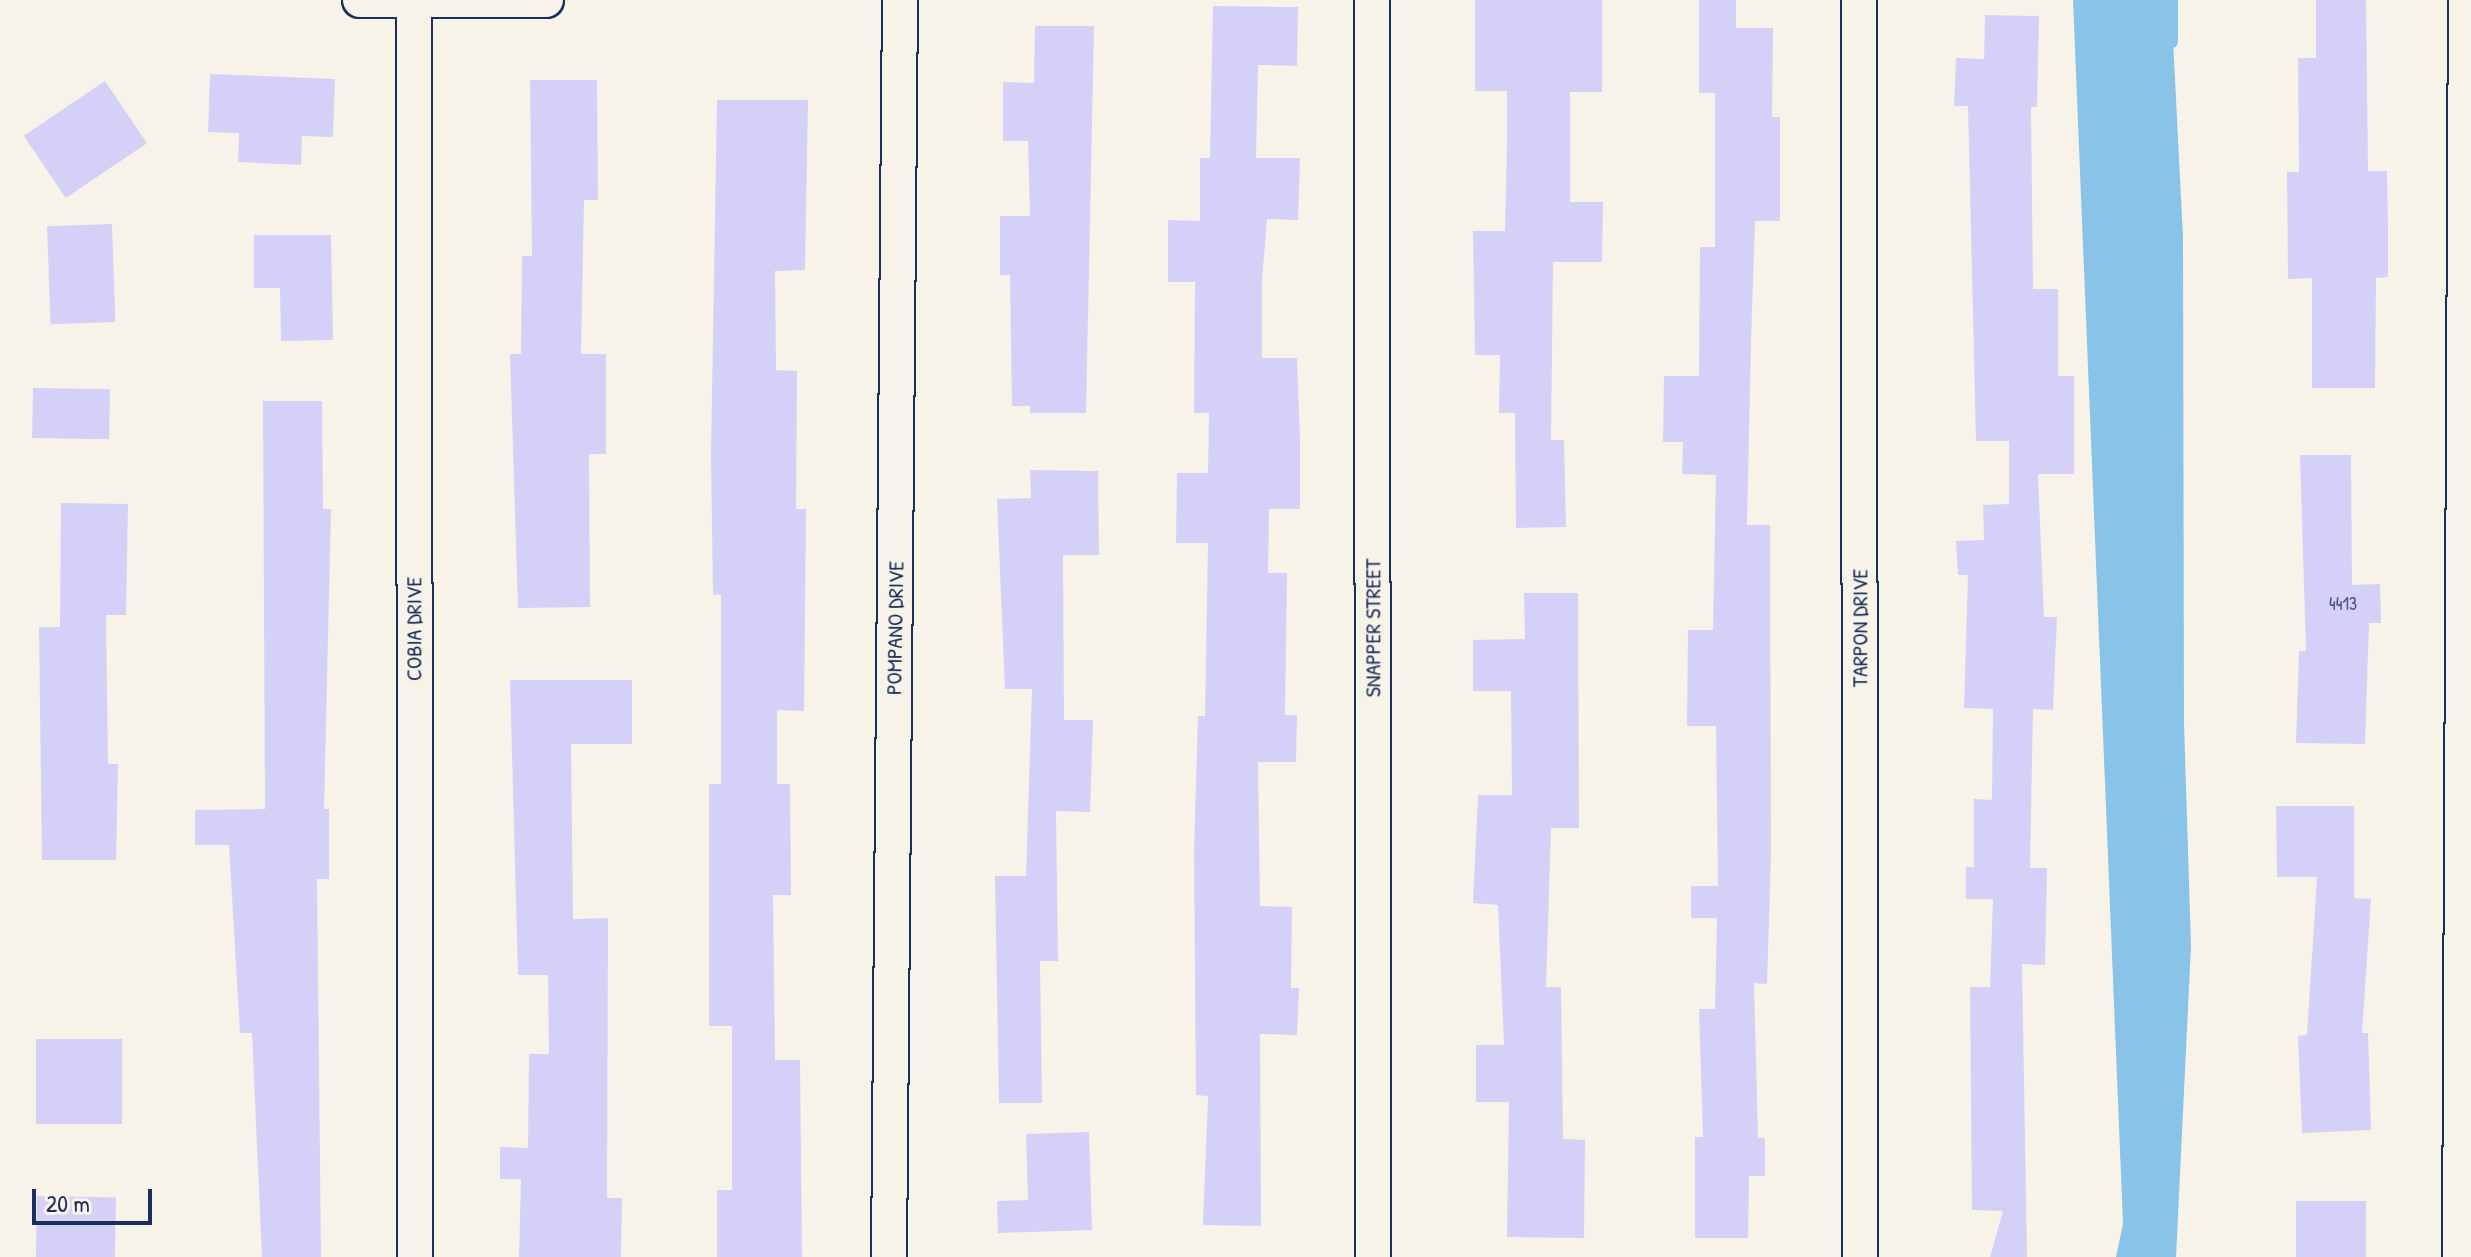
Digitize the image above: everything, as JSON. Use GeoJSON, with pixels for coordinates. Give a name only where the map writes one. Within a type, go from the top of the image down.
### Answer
{"type":"FeatureCollection","features":[{"type":"Feature","properties":{"kind":"street"},"geometry":{"type":"LineString","coordinates":[[360,0],[546,0]]}},
{"type":"Feature","properties":{"kind":"street","name":"POMPANO DRIVE"},"geometry":{"type":"LineString","coordinates":[[889,1257],[900,0]]}},
{"type":"Feature","properties":{"kind":"street","name":"SNAPPER STREET"},"geometry":{"type":"LineString","coordinates":[[1372,0],[1373,1257]]}},
{"type":"Feature","properties":{"kind":"street","name":"TARPON DRIVE"},"geometry":{"type":"LineString","coordinates":[[1859,0],[1860,1257]]}},
{"type":"Feature","properties":{"kind":"street"},"geometry":{"type":"LineString","coordinates":[[2460,1257],[2466,0]]}},
{"type":"Feature","properties":{"kind":"street","name":"COBIA DRIVE"},"geometry":{"type":"LineString","coordinates":[[414,1],[415,1257]]}},
{"type":"Feature","properties":{"kind":"water"},"geometry":{"type":"Polygon","coordinates":[[[2073,0],[2171,0],[2183,237],[2184,723],[2191,946],[2176,1257],[2116,1257],[2123,1224],[2073,0]]]}},
{"type":"Feature","properties":{"kind":"building"},"geometry":{"type":"Polygon","coordinates":[[[1475,0],[1602,0],[1602,92],[1570,92],[1570,202],[1603,202],[1602,262],[1553,262],[1551,440],[1564,440],[1566,527],[1516,528],[1515,413],[1499,413],[1500,355],[1475,355],[1473,231],[1505,231],[1507,91],[1475,91],[1475,0]]]}},
{"type":"Feature","properties":{"kind":"building"},"geometry":{"type":"Polygon","coordinates":[[[1699,0],[1736,0],[1736,28],[1773,28],[1772,117],[1780,117],[1780,221],[1755,221],[1751,341],[1747,525],[1770,525],[1771,854],[1767,984],[1754,983],[1758,1138],[1765,1138],[1765,1176],[1749,1176],[1748,1238],[1695,1238],[1695,1137],[1703,1137],[1699,1009],[1715,1009],[1717,918],[1691,918],[1691,886],[1718,886],[1716,726],[1687,726],[1688,630],[1713,630],[1716,475],[1682,474],[1683,442],[1663,442],[1664,376],[1699,376],[1700,247],[1715,247],[1715,93],[1699,93],[1699,0]]]}},
{"type":"Feature","properties":{"kind":"building"},"geometry":{"type":"Polygon","coordinates":[[[2316,0],[2366,0],[2368,171],[2387,171],[2388,277],[2376,278],[2375,388],[2312,388],[2312,278],[2288,279],[2287,172],[2299,172],[2298,58],[2316,58],[2316,0]]]}},
{"type":"Feature","properties":{"kind":"building"},"geometry":{"type":"Polygon","coordinates":[[[1213,6],[1298,7],[1297,66],[1258,65],[1256,158],[1300,158],[1298,220],[1267,219],[1262,281],[1262,358],[1297,358],[1300,509],[1269,509],[1268,573],[1287,573],[1285,715],[1297,715],[1296,762],[1258,762],[1260,906],[1292,907],[1291,988],[1299,988],[1297,1035],[1260,1034],[1261,1226],[1203,1225],[1208,1096],[1196,1095],[1194,851],[1198,716],[1205,716],[1208,543],[1176,543],[1177,473],[1208,473],[1209,413],[1194,413],[1195,282],[1168,282],[1168,220],[1200,221],[1200,158],[1210,158],[1213,6]]]}},
{"type":"Feature","properties":{"kind":"building"},"geometry":{"type":"Polygon","coordinates":[[[1985,15],[2039,16],[2037,107],[2031,107],[2033,289],[2058,289],[2058,376],[2074,376],[2074,474],[2038,474],[2044,617],[2057,617],[2053,710],[2033,709],[2030,868],[2047,868],[2045,965],[2022,964],[2027,1257],[1990,1257],[2003,1211],[1972,1210],[1970,987],[1990,987],[1993,899],[1966,899],[1966,867],[1974,867],[1974,799],[1992,800],[1993,709],[1964,708],[1968,575],[1958,575],[1956,541],[1984,540],[1983,505],[2009,504],[2009,441],[1976,441],[1968,106],[1954,106],[1956,58],[1984,59],[1985,15]]]}},
{"type":"Feature","properties":{"kind":"building"},"geometry":{"type":"Polygon","coordinates":[[[1035,26],[1094,26],[1086,413],[1030,413],[1030,406],[1012,406],[1010,275],[1000,275],[1000,216],[1030,216],[1028,141],[1003,141],[1003,82],[1034,83],[1035,26]]]}},
{"type":"Feature","properties":{"kind":"building"},"geometry":{"type":"Polygon","coordinates":[[[210,74],[335,79],[333,137],[302,136],[301,165],[238,162],[239,133],[208,132],[210,74]]]}},
{"type":"Feature","properties":{"kind":"building"},"geometry":{"type":"Polygon","coordinates":[[[530,80],[597,80],[598,200],[584,200],[581,354],[606,354],[606,454],[589,454],[590,607],[518,608],[510,354],[521,354],[522,256],[532,256],[530,80]]]}},
{"type":"Feature","properties":{"kind":"building"},"geometry":{"type":"Polygon","coordinates":[[[105,81],[147,143],[66,198],[24,136],[105,81]]]}},
{"type":"Feature","properties":{"kind":"building"},"geometry":{"type":"Polygon","coordinates":[[[717,100],[808,100],[805,270],[775,271],[776,370],[797,371],[796,509],[806,509],[804,711],[777,710],[777,784],[790,784],[791,895],[773,895],[775,1060],[800,1060],[802,1257],[717,1257],[717,1190],[732,1190],[732,1026],[709,1026],[709,784],[721,784],[721,594],[713,595],[711,455],[717,100]]]}},
{"type":"Feature","properties":{"kind":"building"},"geometry":{"type":"Polygon","coordinates":[[[112,224],[115,322],[50,324],[47,226],[112,224]]]}},
{"type":"Feature","properties":{"kind":"building"},"geometry":{"type":"Polygon","coordinates":[[[254,235],[331,235],[333,340],[281,341],[280,288],[254,288],[254,235]]]}},
{"type":"Feature","properties":{"kind":"building"},"geometry":{"type":"Polygon","coordinates":[[[33,388],[110,389],[109,439],[32,438],[33,388]]]}},
{"type":"Feature","properties":{"kind":"building"},"geometry":{"type":"Polygon","coordinates":[[[263,401],[322,401],[323,509],[331,509],[324,809],[329,809],[329,879],[317,879],[321,1257],[262,1257],[252,1033],[240,1033],[229,845],[195,845],[195,810],[265,809],[263,401]]]}},
{"type":"Feature","properties":{"kind":"building"},"geometry":{"type":"Polygon","coordinates":[[[2300,455],[2351,455],[2352,585],[2380,584],[2381,623],[2369,623],[2365,744],[2296,743],[2299,651],[2306,651],[2300,455]]]}},
{"type":"Feature","properties":{"kind":"building"},"geometry":{"type":"Polygon","coordinates":[[[1030,470],[1098,471],[1099,555],[1063,555],[1064,720],[1093,720],[1090,812],[1056,811],[1058,961],[1040,961],[1042,1103],[999,1103],[995,876],[1026,876],[1032,689],[1005,689],[997,499],[1031,498],[1030,470]]]}},
{"type":"Feature","properties":{"kind":"building"},"geometry":{"type":"Polygon","coordinates":[[[61,503],[128,504],[126,615],[106,615],[108,764],[118,764],[116,860],[42,860],[39,627],[60,627],[61,503]]]}},
{"type":"Feature","properties":{"kind":"building"},"geometry":{"type":"Polygon","coordinates":[[[1524,593],[1578,593],[1579,828],[1551,828],[1546,987],[1561,987],[1563,1139],[1585,1140],[1584,1238],[1507,1237],[1509,1102],[1476,1102],[1476,1045],[1504,1045],[1498,905],[1473,903],[1478,795],[1512,795],[1511,691],[1473,691],[1473,640],[1525,639],[1524,593]]]}},
{"type":"Feature","properties":{"kind":"building"},"geometry":{"type":"Polygon","coordinates":[[[510,680],[632,680],[632,744],[571,744],[573,919],[608,918],[607,1198],[622,1198],[621,1257],[519,1257],[521,1179],[500,1179],[500,1147],[528,1148],[529,1054],[549,1054],[548,975],[518,975],[510,680]]]}},
{"type":"Feature","properties":{"kind":"building"},"geometry":{"type":"Polygon","coordinates":[[[2276,806],[2354,806],[2354,898],[2371,899],[2362,1033],[2368,1033],[2371,1130],[2302,1133],[2298,1036],[2307,1035],[2317,877],[2277,877],[2276,806]]]}},
{"type":"Feature","properties":{"kind":"building"},"geometry":{"type":"Polygon","coordinates":[[[36,1039],[122,1039],[122,1124],[36,1124],[36,1039]]]}},
{"type":"Feature","properties":{"kind":"building"},"geometry":{"type":"Polygon","coordinates":[[[1089,1132],[1092,1230],[998,1233],[997,1201],[1028,1200],[1026,1134],[1089,1132]]]}},
{"type":"Feature","properties":{"kind":"building"},"geometry":{"type":"Polygon","coordinates":[[[37,1196],[116,1197],[115,1257],[36,1257],[37,1196]]]}},
{"type":"Feature","properties":{"kind":"building"},"geometry":{"type":"Polygon","coordinates":[[[2296,1201],[2366,1201],[2366,1257],[2296,1257],[2296,1201]]]}},
{"type":"Feature","properties":{"kind":"waterway"},"geometry":{"type":"LineString","coordinates":[[2172,0],[2172,42]]}}]}
